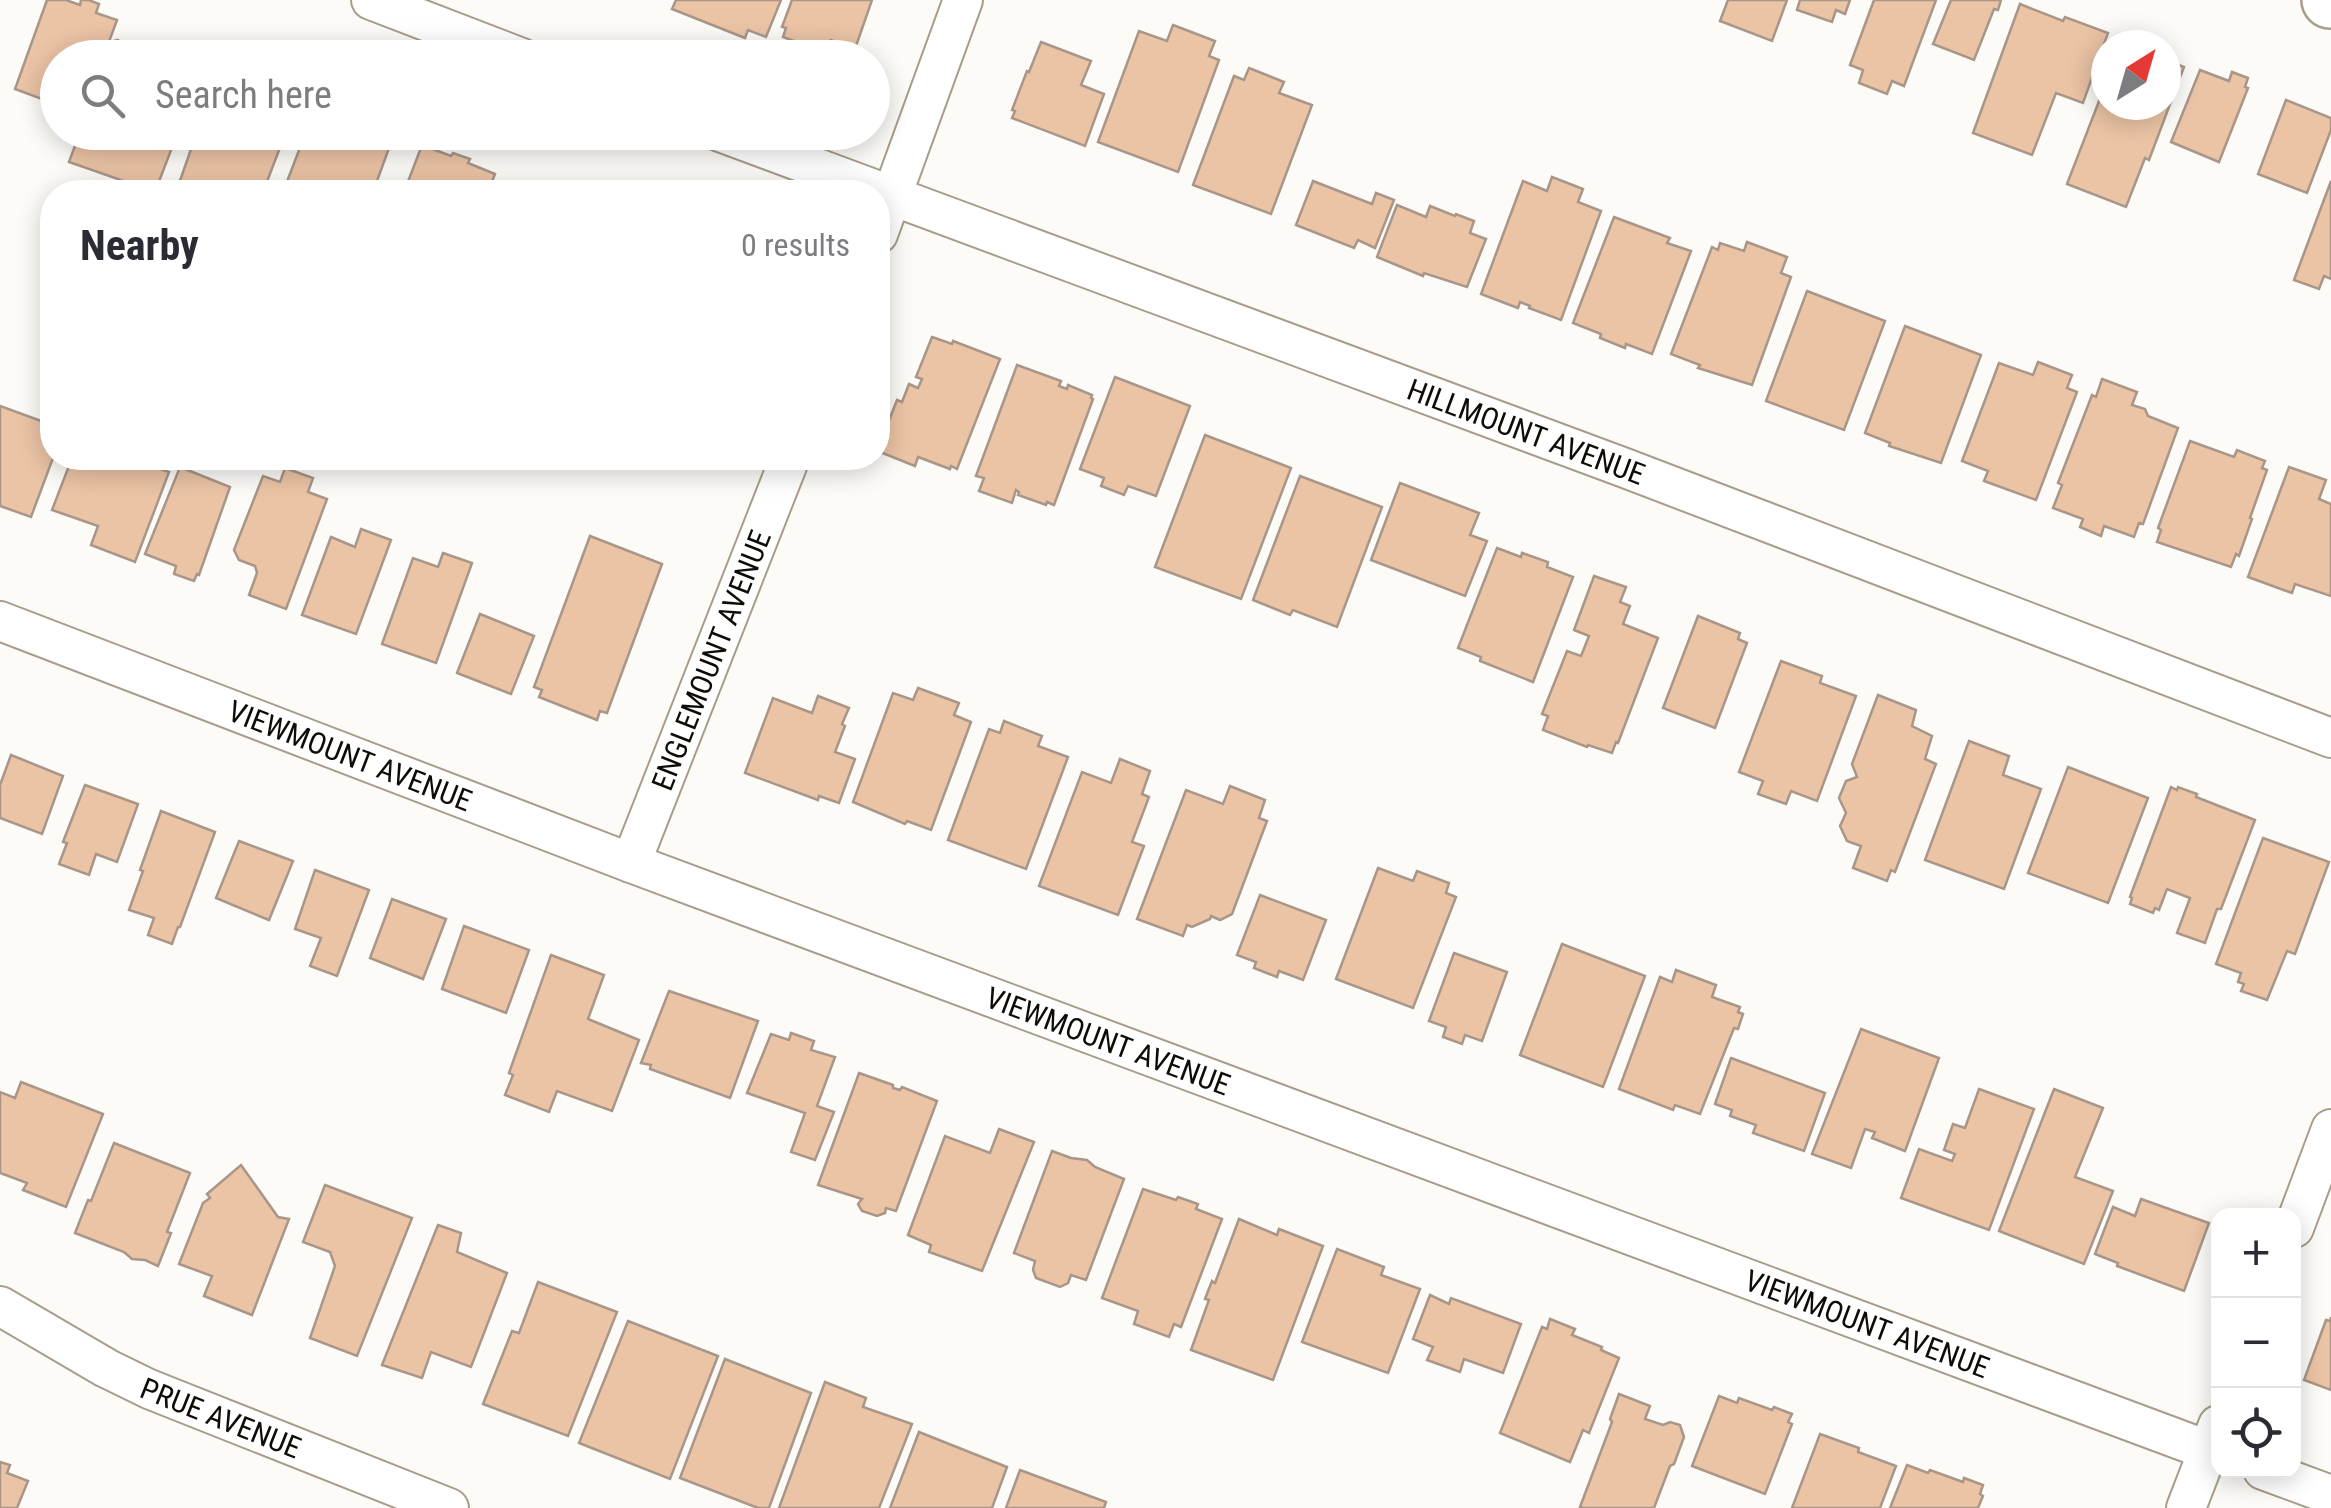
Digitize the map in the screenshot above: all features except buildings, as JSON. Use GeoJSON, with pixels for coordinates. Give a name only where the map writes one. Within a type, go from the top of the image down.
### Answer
{"type":"FeatureCollection","features":[{"type":"Feature","properties":{"kind":"street"},"geometry":{"type":"LineString","coordinates":[[371,0],[475,40]]}},
{"type":"Feature","properties":{"kind":"street"},"geometry":{"type":"LineString","coordinates":[[890,203],[963,0]]}},
{"type":"Feature","properties":{"kind":"street","name":"HILLMOUNT AVENUE"},"geometry":{"type":"LineString","coordinates":[[767,150],[845,180]]}},
{"type":"Feature","properties":{"kind":"street","name":"HILLMOUNT AVENUE"},"geometry":{"type":"LineString","coordinates":[[892,198],[1644,475],[2331,738]]}},
{"type":"Feature","properties":{"kind":"street","name":"ENGLEMOUNT AVENUE"},"geometry":{"type":"LineString","coordinates":[[632,863],[785,470]]}},
{"type":"Feature","properties":{"kind":"street","name":"VIEWMOUNT AVENUE"},"geometry":{"type":"LineString","coordinates":[[0,621],[632,863],[2211,1443]]}},
{"type":"Feature","properties":{"kind":"street"},"geometry":{"type":"LineString","coordinates":[[2301,1209],[2331,1129]]}},
{"type":"Feature","properties":{"kind":"street","name":"PRUE AVENUE"},"geometry":{"type":"LineString","coordinates":[[0,1306],[149,1390],[449,1508]]}},
{"type":"Feature","properties":{"kind":"street"},"geometry":{"type":"LineString","coordinates":[[2186,1508],[2211,1453]]}},
{"type":"Feature","properties":{"kind":"street"},"geometry":{"type":"LineString","coordinates":[[2284,1478],[2331,1496]]}}]}
